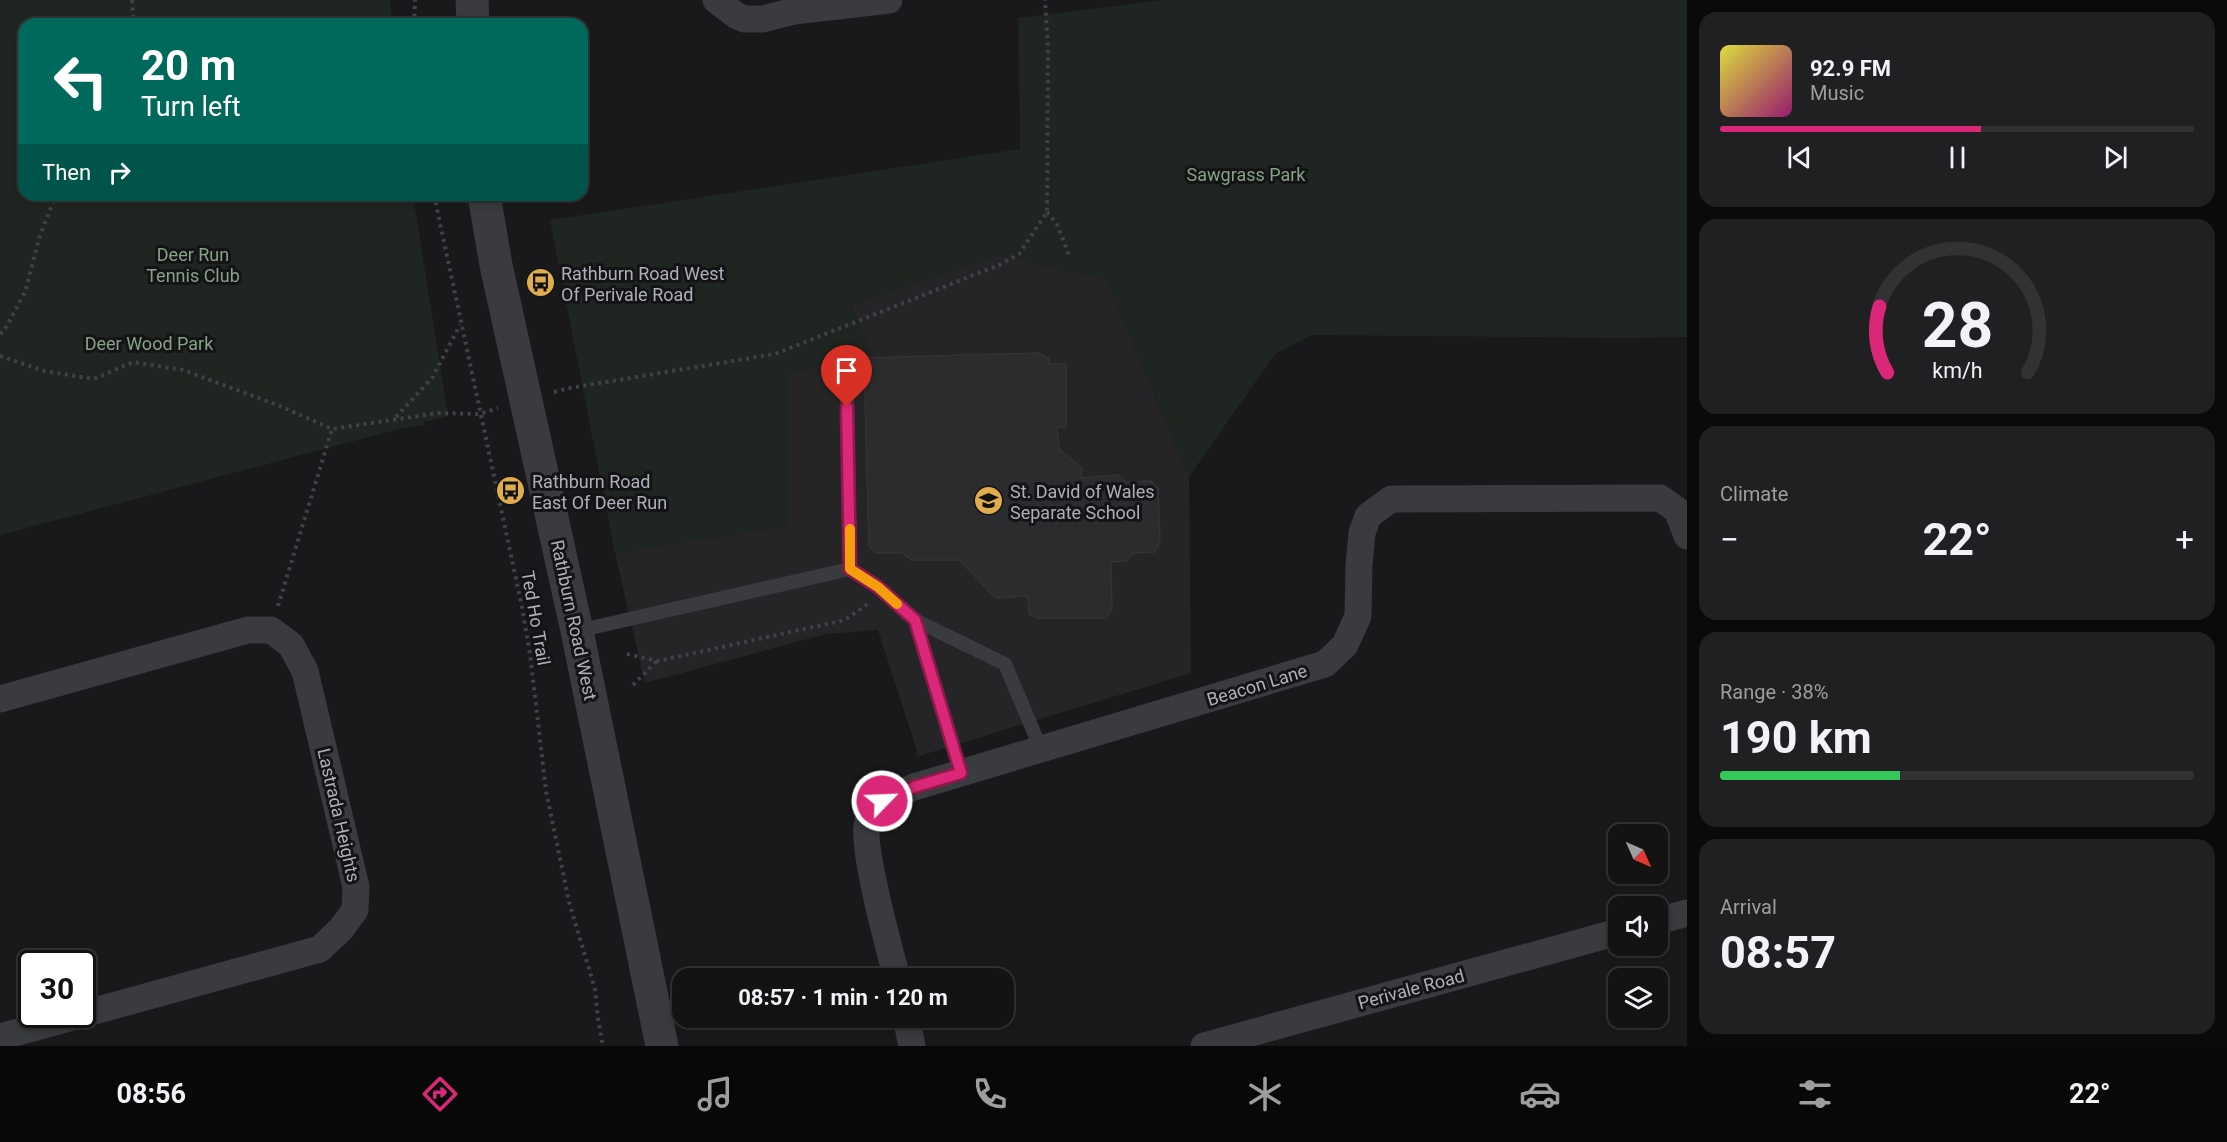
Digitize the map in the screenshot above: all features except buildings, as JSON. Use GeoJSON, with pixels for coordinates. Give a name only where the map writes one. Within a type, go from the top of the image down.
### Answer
{"type":"FeatureCollection","features":[{"type":"Feature","properties":{"kind":"street"},"geometry":{"type":"LineString","coordinates":[[472,0],[473,18]]}},
{"type":"Feature","properties":{"kind":"street"},"geometry":{"type":"LineString","coordinates":[[716,0],[737,16],[745,19],[763,19],[794,11],[889,0]]}},
{"type":"Feature","properties":{"kind":"street","name":"Rathburn Road West"},"geometry":{"type":"LineString","coordinates":[[485,201],[496,265],[577,631],[662,1046]]}},
{"type":"Feature","properties":{"kind":"street","name":"Beacon Lane"},"geometry":{"type":"LineString","coordinates":[[895,968],[867,849],[867,820],[882,801],[914,787],[1325,664],[1345,645],[1358,616],[1362,533],[1368,516],[1391,499],[1660,498],[1677,510],[1687,536]]}},
{"type":"Feature","properties":{"kind":"street"},"geometry":{"type":"LineString","coordinates":[[0,699],[248,630],[271,630]]}},
{"type":"Feature","properties":{"kind":"street","name":"Lastrada Heights"},"geometry":{"type":"LineString","coordinates":[[0,1037],[320,949],[341,929],[355,910],[356,887],[305,671],[291,645],[271,630]]}},
{"type":"Feature","properties":{"kind":"street"},"geometry":{"type":"LineString","coordinates":[[1668,918],[1687,913]]}},
{"type":"Feature","properties":{"kind":"street","name":"Perivale Road"},"geometry":{"type":"LineString","coordinates":[[1204,1046],[1608,935]]}},
{"type":"Feature","properties":{"kind":"street"},"geometry":{"type":"LineString","coordinates":[[908,1028],[912,1046]]}},
{"type":"Feature","properties":{"kind":"lane"},"geometry":{"type":"LineString","coordinates":[[847,384],[850,569]]}},
{"type":"Feature","properties":{"kind":"lane"},"geometry":{"type":"LineString","coordinates":[[577,631],[850,569],[878,587],[915,620],[1005,664],[1041,749]]}},
{"type":"Feature","properties":{"kind":"lane"},"geometry":{"type":"LineString","coordinates":[[915,620],[961,773]]}},
{"type":"Feature","properties":{"kind":"path"},"geometry":{"type":"LineString","coordinates":[[132,0],[134,18]]}},
{"type":"Feature","properties":{"kind":"path"},"geometry":{"type":"LineString","coordinates":[[414,18],[415,0]]}},
{"type":"Feature","properties":{"kind":"path"},"geometry":{"type":"LineString","coordinates":[[555,392],[775,354],[999,265],[1019,254],[1047,212],[1048,47],[1045,0]]}},
{"type":"Feature","properties":{"kind":"path"},"geometry":{"type":"LineString","coordinates":[[0,334],[4,331],[25,292],[40,235],[54,201]]}},
{"type":"Feature","properties":{"kind":"path","name":"Ted Ho Trail"},"geometry":{"type":"LineString","coordinates":[[435,201],[528,642],[546,791],[569,902],[595,989],[603,1046]]}},
{"type":"Feature","properties":{"kind":"path"},"geometry":{"type":"LineString","coordinates":[[1047,212],[1057,224],[1069,255]]}},
{"type":"Feature","properties":{"kind":"path"},"geometry":{"type":"LineString","coordinates":[[396,418],[432,378],[460,324]]}},
{"type":"Feature","properties":{"kind":"path"},"geometry":{"type":"LineString","coordinates":[[0,356],[44,371],[94,379],[133,362],[183,370],[280,406],[332,429],[438,413],[480,414],[499,408]]}},
{"type":"Feature","properties":{"kind":"path"},"geometry":{"type":"LineString","coordinates":[[271,630],[332,429]]}},
{"type":"Feature","properties":{"kind":"path"},"geometry":{"type":"LineString","coordinates":[[627,654],[658,661],[844,620],[870,603],[878,587]]}},
{"type":"Feature","properties":{"kind":"path"},"geometry":{"type":"LineString","coordinates":[[633,685],[658,661]]}},
{"type":"Feature","properties":{"kind":"shaded area","name":"St. David of Wales Separate School"},"geometry":{"type":"Polygon","coordinates":[[[996,255],[1106,279],[1189,477],[1191,673],[916,757],[917,751],[878,630],[826,634],[645,683],[615,553],[789,525],[789,374],[870,352],[851,305],[996,255]]]}},
{"type":"Feature","properties":{"kind":"green space","name":"Deer Wood Park"},"geometry":{"type":"Polygon","coordinates":[[[0,0],[390,0],[392,18],[18,18],[18,201],[414,201],[448,416],[424,422],[425,425],[403,428],[0,535],[0,0]]]}},
{"type":"Feature","properties":{"kind":"green space","name":"Sawgrass Park"},"geometry":{"type":"Polygon","coordinates":[[[1164,0],[1687,0],[1687,337],[1312,335],[1275,354],[1189,477],[1106,279],[996,255],[851,305],[870,352],[789,374],[789,525],[615,553],[550,220],[1020,149],[1018,18],[1164,0]]]}},
{"type":"Feature","properties":{"kind":"slow traffic"},"geometry":{"type":"LineString","coordinates":[[850,529],[850,569],[878,587],[897,604]]}},
{"type":"Feature","properties":{"kind":"place","name":"Rathburn Road West Of Perivale Road"},"geometry":{"type":"Point","coordinates":[540,283]}},
{"type":"Feature","properties":{"kind":"place","name":"Rathburn Road East Of Deer Run"},"geometry":{"type":"Point","coordinates":[511,491]}},
{"type":"Feature","properties":{"kind":"place","name":"St. David of Wales Separate School"},"geometry":{"type":"Point","coordinates":[989,501]}},
{"type":"Feature","properties":{"kind":"route"},"geometry":{"type":"LineString","coordinates":[[847,407],[850,569],[878,587],[915,620],[961,773],[914,787],[882,801]]}},
{"type":"Feature","properties":{"kind":"park label","name":"Deer Run Tennis Club"},"geometry":{"type":"Point","coordinates":[193,264]}}]}
